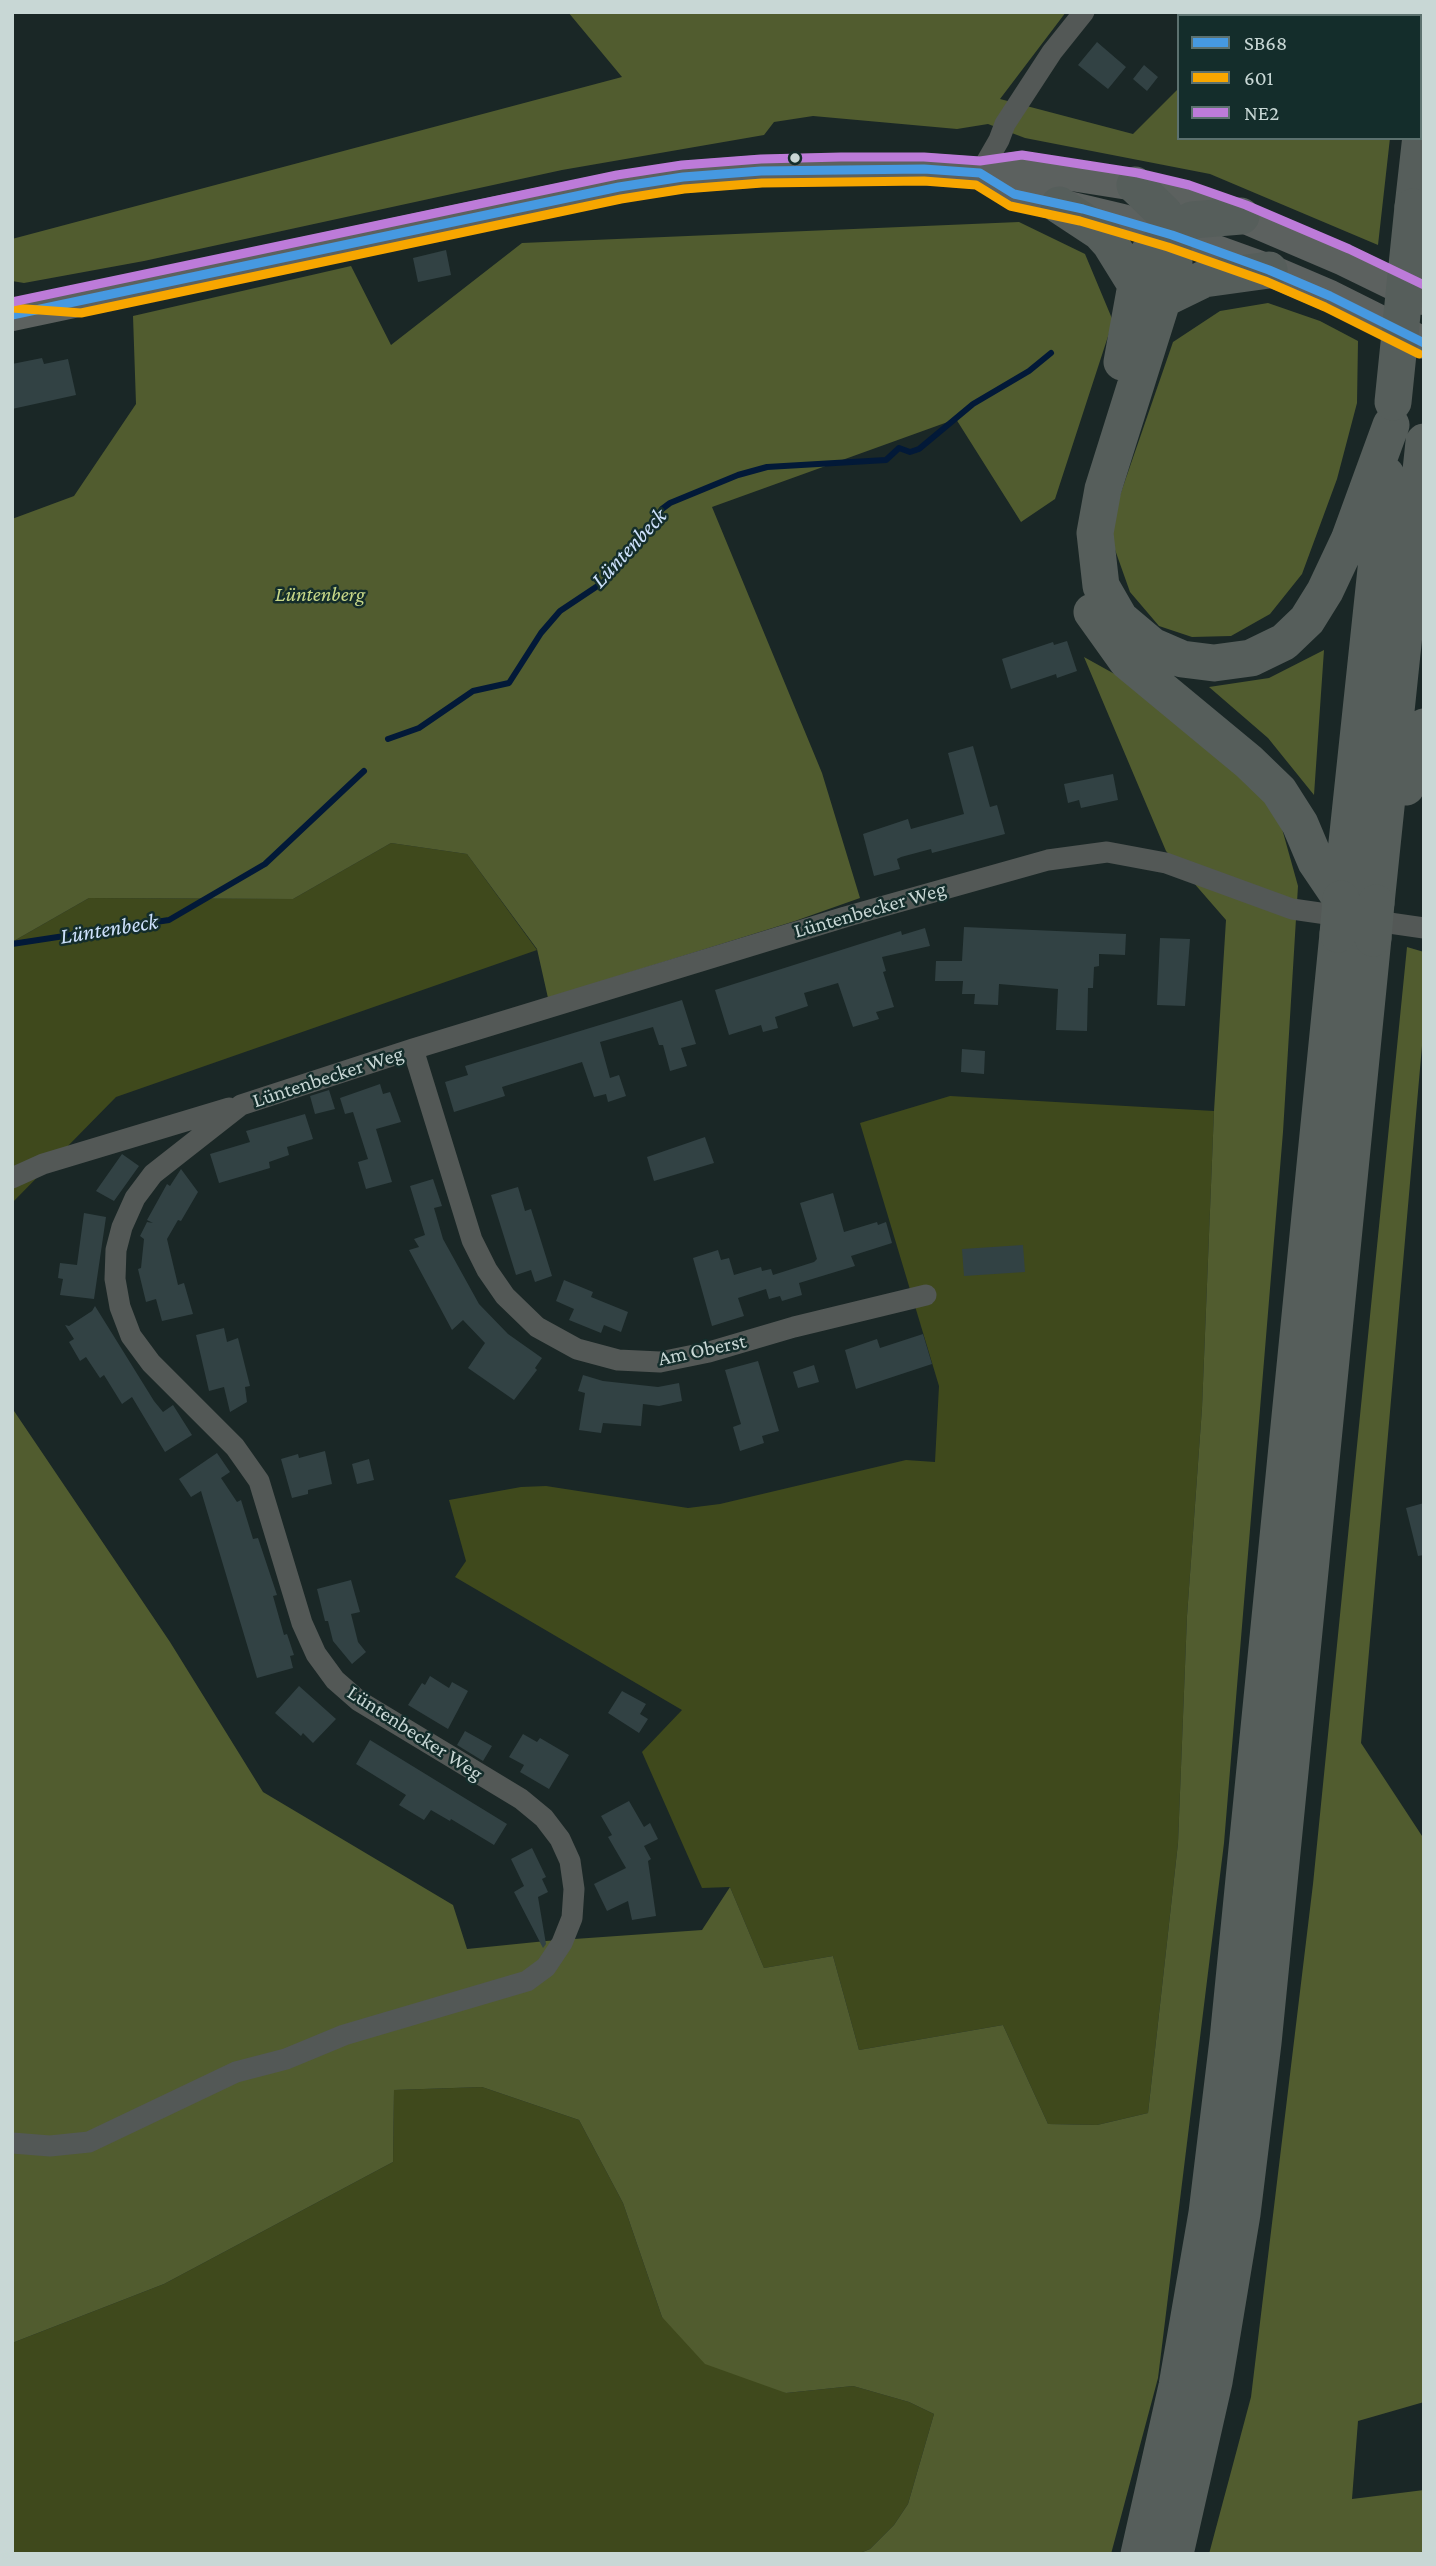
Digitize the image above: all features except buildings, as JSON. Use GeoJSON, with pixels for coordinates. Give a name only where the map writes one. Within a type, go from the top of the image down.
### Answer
{"type":"FeatureCollection","features":[{"type":"Feature","properties":{"kind":"highway"},"geometry":{"type":"LineString","coordinates":[[1422,127],[1424,109]]}},
{"type":"Feature","properties":{"kind":"highway"},"geometry":{"type":"LineString","coordinates":[[1176,2551],[1214,2382],[1242,2214],[1262,2056],[1357,919],[1371,636],[1421,140]]}},
{"type":"Feature","properties":{"kind":"highway"},"geometry":{"type":"LineString","coordinates":[[1135,185],[1164,213],[1172,235]]}},
{"type":"Feature","properties":{"kind":"highway"},"geometry":{"type":"LineString","coordinates":[[1059,205],[1100,232],[1149,292]]}},
{"type":"Feature","properties":{"kind":"highway"},"geometry":{"type":"LineString","coordinates":[[1241,216],[1192,220],[1148,254],[1149,292],[1095,533],[1101,586],[1120,619],[1152,646],[1193,661],[1214,663],[1251,658],[1284,642],[1307,620],[1325,591],[1349,540],[1392,414]]}},
{"type":"Feature","properties":{"kind":"highway"},"geometry":{"type":"LineString","coordinates":[[1149,292],[1205,279],[1269,270]]}},
{"type":"Feature","properties":{"kind":"highway"},"geometry":{"type":"LineString","coordinates":[[1149,292],[1124,356],[1082,488],[1073,541],[1078,585],[1097,622],[1127,662],[1250,762],[1279,790],[1300,824],[1316,862],[1357,919]]}},
{"type":"Feature","properties":{"kind":"highway"},"geometry":{"type":"LineString","coordinates":[[1139,2554],[1177,2386],[1207,2213],[1357,919],[1424,442]]}},
{"type":"Feature","properties":{"kind":"highway"},"geometry":{"type":"LineString","coordinates":[[1357,919],[1424,727]]}},
{"type":"Feature","properties":{"kind":"main road"},"geometry":{"type":"LineString","coordinates":[[12,315],[619,187],[683,177],[841,169],[923,169],[980,173],[1021,167],[1135,185],[1185,197],[1241,216],[1344,260],[1424,299]]}},
{"type":"Feature","properties":{"kind":"main road"},"geometry":{"type":"LineString","coordinates":[[980,173],[1014,194],[1083,209],[1172,235],[1269,270],[1330,296],[1424,343]]}},
{"type":"Feature","properties":{"kind":"street"},"geometry":{"type":"LineString","coordinates":[[980,173],[1005,124],[1052,52],[1084,12]]}},
{"type":"Feature","properties":{"kind":"street","name":"Lüntenbecker Weg"},"geometry":{"type":"LineString","coordinates":[[12,2143],[50,2146],[89,2142],[236,2072],[286,2059],[344,2035],[527,1981],[546,1966],[562,1943],[572,1918],[574,1889],[570,1861],[560,1839],[544,1818],[521,1800],[359,1701],[335,1680],[316,1654],[302,1623],[259,1481],[235,1447],[151,1363],[131,1336],[120,1307],[116,1251],[122,1227],[135,1198],[153,1174],[241,1105],[413,1049],[870,909],[1048,860],[1107,852],[1166,863],[1292,909],[1424,928]]}},
{"type":"Feature","properties":{"kind":"street","name":"Am Oberst"},"geometry":{"type":"LineString","coordinates":[[413,1049],[472,1240],[487,1270],[505,1296],[537,1327],[577,1349],[618,1360],[660,1362],[709,1352],[794,1327],[926,1295]]}},
{"type":"Feature","properties":{"kind":"street"},"geometry":{"type":"LineString","coordinates":[[12,1178],[43,1164],[241,1105]]}},
{"type":"Feature","properties":{"kind":"green space"},"geometry":{"type":"Polygon","coordinates":[[[568,12],[1066,12],[1000,99],[1133,134],[1177,90],[1177,140],[1390,140],[1378,245],[1210,174],[1025,138],[988,124],[957,129],[813,116],[774,122],[764,135],[562,170],[144,261],[24,283],[12,281],[12,239],[622,77],[568,12]]]}},
{"type":"Feature","properties":{"kind":"green space"},"geometry":{"type":"Polygon","coordinates":[[[1226,12],[1404,12],[1404,14],[1225,14],[1226,12]]]}},
{"type":"Feature","properties":{"kind":"green space","name":"Lüntenberg"},"geometry":{"type":"Polygon","coordinates":[[[1019,222],[1085,254],[1113,321],[1055,499],[1021,522],[956,419],[712,507],[822,773],[860,898],[548,998],[537,949],[467,854],[391,843],[293,899],[89,898],[12,942],[12,519],[74,496],[136,404],[133,316],[351,266],[391,345],[522,243],[1019,222]]]}},
{"type":"Feature","properties":{"kind":"green space"},"geometry":{"type":"Polygon","coordinates":[[[1268,303],[1320,321],[1358,341],[1357,403],[1337,479],[1302,574],[1270,614],[1231,636],[1192,637],[1159,626],[1130,592],[1108,530],[1173,342],[1220,311],[1268,303]]]}},
{"type":"Feature","properties":{"kind":"green space"},"geometry":{"type":"Polygon","coordinates":[[[1324,650],[1314,795],[1268,738],[1209,687],[1269,678],[1324,650]]]}},
{"type":"Feature","properties":{"kind":"green space"},"geometry":{"type":"Polygon","coordinates":[[[1084,657],[1147,692],[1276,807],[1298,886],[1283,1132],[1224,1843],[1158,2378],[1111,2554],[858,2554],[870,2549],[894,2525],[908,2504],[934,2414],[909,2402],[853,2386],[786,2393],[705,2364],[662,2317],[623,2203],[579,2120],[482,2087],[394,2090],[393,2162],[164,2284],[12,2343],[12,1408],[170,1642],[263,1792],[453,1905],[467,1949],[702,1930],[730,1887],[764,1968],[833,1956],[859,2050],[1003,2025],[1048,2124],[1097,2125],[1148,2113],[1178,1843],[1187,1616],[1202,1408],[1214,1111],[1226,920],[1166,851],[1084,657]]]}},
{"type":"Feature","properties":{"kind":"green space"},"geometry":{"type":"Polygon","coordinates":[[[391,843],[467,854],[537,950],[116,1097],[12,1203],[12,942],[89,898],[293,899],[391,843]]]}},
{"type":"Feature","properties":{"kind":"green space"},"geometry":{"type":"Polygon","coordinates":[[[1407,947],[1424,952],[1424,1023],[1361,1743],[1424,1839],[1424,2402],[1358,2421],[1352,2499],[1424,2490],[1424,2554],[1209,2554],[1251,2397],[1313,1884],[1407,947]]]}},
{"type":"Feature","properties":{"kind":"green space"},"geometry":{"type":"Polygon","coordinates":[[[950,1096],[1214,1111],[1202,1408],[1187,1616],[1178,1843],[1148,2113],[1097,2125],[1048,2124],[1003,2025],[859,2050],[833,1956],[764,1968],[730,1887],[702,1888],[642,1752],[682,1710],[455,1577],[466,1561],[449,1500],[521,1487],[546,1486],[688,1508],[720,1504],[906,1460],[935,1462],[939,1386],[860,1123],[950,1096]]]}},
{"type":"Feature","properties":{"kind":"green space"},"geometry":{"type":"Polygon","coordinates":[[[482,2087],[579,2120],[623,2203],[662,2317],[786,2393],[853,2386],[909,2402],[934,2414],[908,2504],[894,2525],[870,2549],[858,2554],[12,2554],[12,2343],[164,2284],[393,2162],[394,2090],[482,2087]]]}},
{"type":"Feature","properties":{"kind":"waterway","name":"Lüntenbeck"},"geometry":{"type":"LineString","coordinates":[[388,739],[419,728],[473,691],[509,683],[541,633],[560,611],[605,581],[662,509],[670,503],[738,475],[767,467],[886,460],[899,448],[910,452],[919,449],[973,404],[1029,371],[1051,353]]}},
{"type":"Feature","properties":{"kind":"waterway","name":"Lüntenbeck"},"geometry":{"type":"LineString","coordinates":[[12,944],[169,920],[265,864],[364,771]]}},
{"type":"Feature","properties":{"kind":"transit line","name":"NE2"},"geometry":{"type":"LineString","coordinates":[[12,302],[617,175],[682,165],[841,157],[924,157],[980,161],[1022,155],[1138,173],[1189,185],[1246,205],[1424,285]]}},
{"type":"Feature","properties":{"kind":"transit line","name":"SB68"},"geometry":{"type":"LineString","coordinates":[[12,315],[619,187],[683,177],[761,171],[924,169],[980,173],[1014,194],[1083,209],[1172,235],[1269,270],[1330,296],[1424,343]]}},
{"type":"Feature","properties":{"kind":"transit line","name":"601"},"geometry":{"type":"LineString","coordinates":[[12,308],[81,313],[621,199],[684,189],[762,183],[924,181],[976,185],[1010,206],[1080,221],[1168,247],[1265,281],[1325,307],[1419,354]]}}]}
